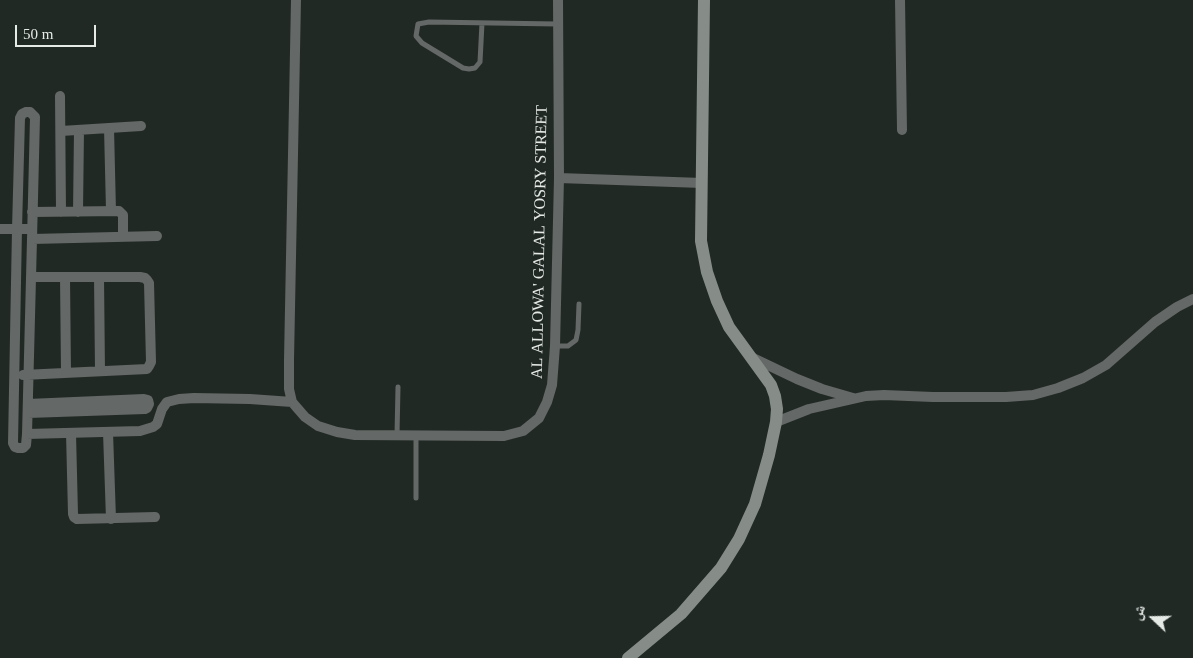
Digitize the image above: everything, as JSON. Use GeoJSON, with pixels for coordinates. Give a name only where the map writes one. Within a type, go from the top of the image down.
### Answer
{"type":"FeatureCollection","features":[{"type":"Feature","properties":{"kind":"street"},"geometry":{"type":"LineString","coordinates":[[27,434],[140,431],[157,424],[164,405],[167,402],[179,399],[250,399],[292,402],[289,389],[289,360],[296,0]]}},
{"type":"Feature","properties":{"kind":"street","name":"AL ALLOWA' GALAL YOSRY STREET"},"geometry":{"type":"LineString","coordinates":[[292,402],[305,417],[318,426],[355,435],[504,436],[523,431],[539,418],[547,402],[552,385],[555,346],[559,178],[558,0]]}},
{"type":"Feature","properties":{"kind":"street"},"geometry":{"type":"LineString","coordinates":[[628,658],[680,614],[721,568],[739,539],[755,504],[769,456],[776,422],[777,409],[772,385],[729,326],[716,301],[707,272],[701,241],[704,0]]}},
{"type":"Feature","properties":{"kind":"street"},"geometry":{"type":"LineString","coordinates":[[900,0],[902,130]]}},
{"type":"Feature","properties":{"kind":"street"},"geometry":{"type":"LineString","coordinates":[[60,96],[61,212]]}},
{"type":"Feature","properties":{"kind":"street"},"geometry":{"type":"LineString","coordinates":[[26,112],[30,112],[35,117],[32,212],[27,434],[26,445],[18,448],[13,443],[17,229],[20,118],[26,112]]}},
{"type":"Feature","properties":{"kind":"street"},"geometry":{"type":"LineString","coordinates":[[61,131],[142,126]]}},
{"type":"Feature","properties":{"kind":"street"},"geometry":{"type":"LineString","coordinates":[[110,128],[111,211]]}},
{"type":"Feature","properties":{"kind":"street"},"geometry":{"type":"LineString","coordinates":[[78,212],[79,130]]}},
{"type":"Feature","properties":{"kind":"street"},"geometry":{"type":"LineString","coordinates":[[559,178],[702,183]]}},
{"type":"Feature","properties":{"kind":"street"},"geometry":{"type":"LineString","coordinates":[[32,212],[119,211],[123,215],[123,236]]}},
{"type":"Feature","properties":{"kind":"street"},"geometry":{"type":"LineString","coordinates":[[0,229],[17,229],[32,234],[157,236]]}},
{"type":"Feature","properties":{"kind":"street"},"geometry":{"type":"LineString","coordinates":[[14,375],[146,369],[151,362],[149,283],[147,280],[140,277],[31,277]]}},
{"type":"Feature","properties":{"kind":"street"},"geometry":{"type":"LineString","coordinates":[[65,277],[66,372]]}},
{"type":"Feature","properties":{"kind":"street"},"geometry":{"type":"LineString","coordinates":[[99,277],[100,371]]}},
{"type":"Feature","properties":{"kind":"street"},"geometry":{"type":"LineString","coordinates":[[776,422],[809,409],[854,398],[884,395],[1006,397],[1033,394],[1058,388],[1083,378],[1106,365],[1156,322],[1177,307],[1193,299]]}},
{"type":"Feature","properties":{"kind":"street"},"geometry":{"type":"LineString","coordinates":[[753,358],[814,386],[854,398]]}},
{"type":"Feature","properties":{"kind":"street"},"geometry":{"type":"LineString","coordinates":[[144,398],[148,400],[149,404],[147,408],[28,408],[144,398]]}},
{"type":"Feature","properties":{"kind":"street"},"geometry":{"type":"LineString","coordinates":[[108,432],[111,519]]}},
{"type":"Feature","properties":{"kind":"street"},"geometry":{"type":"LineString","coordinates":[[71,433],[74,517],[77,519],[155,517]]}},
{"type":"Feature","properties":{"kind":"lane"},"geometry":{"type":"LineString","coordinates":[[482,23],[480,62],[475,68],[463,68],[422,43],[416,36],[418,24],[429,22],[557,24]]}},
{"type":"Feature","properties":{"kind":"lane"},"geometry":{"type":"LineString","coordinates":[[555,346],[568,346],[576,340],[579,304]]}},
{"type":"Feature","properties":{"kind":"lane"},"geometry":{"type":"LineString","coordinates":[[397,435],[398,387]]}},
{"type":"Feature","properties":{"kind":"lane"},"geometry":{"type":"LineString","coordinates":[[416,435],[416,498]]}}]}
